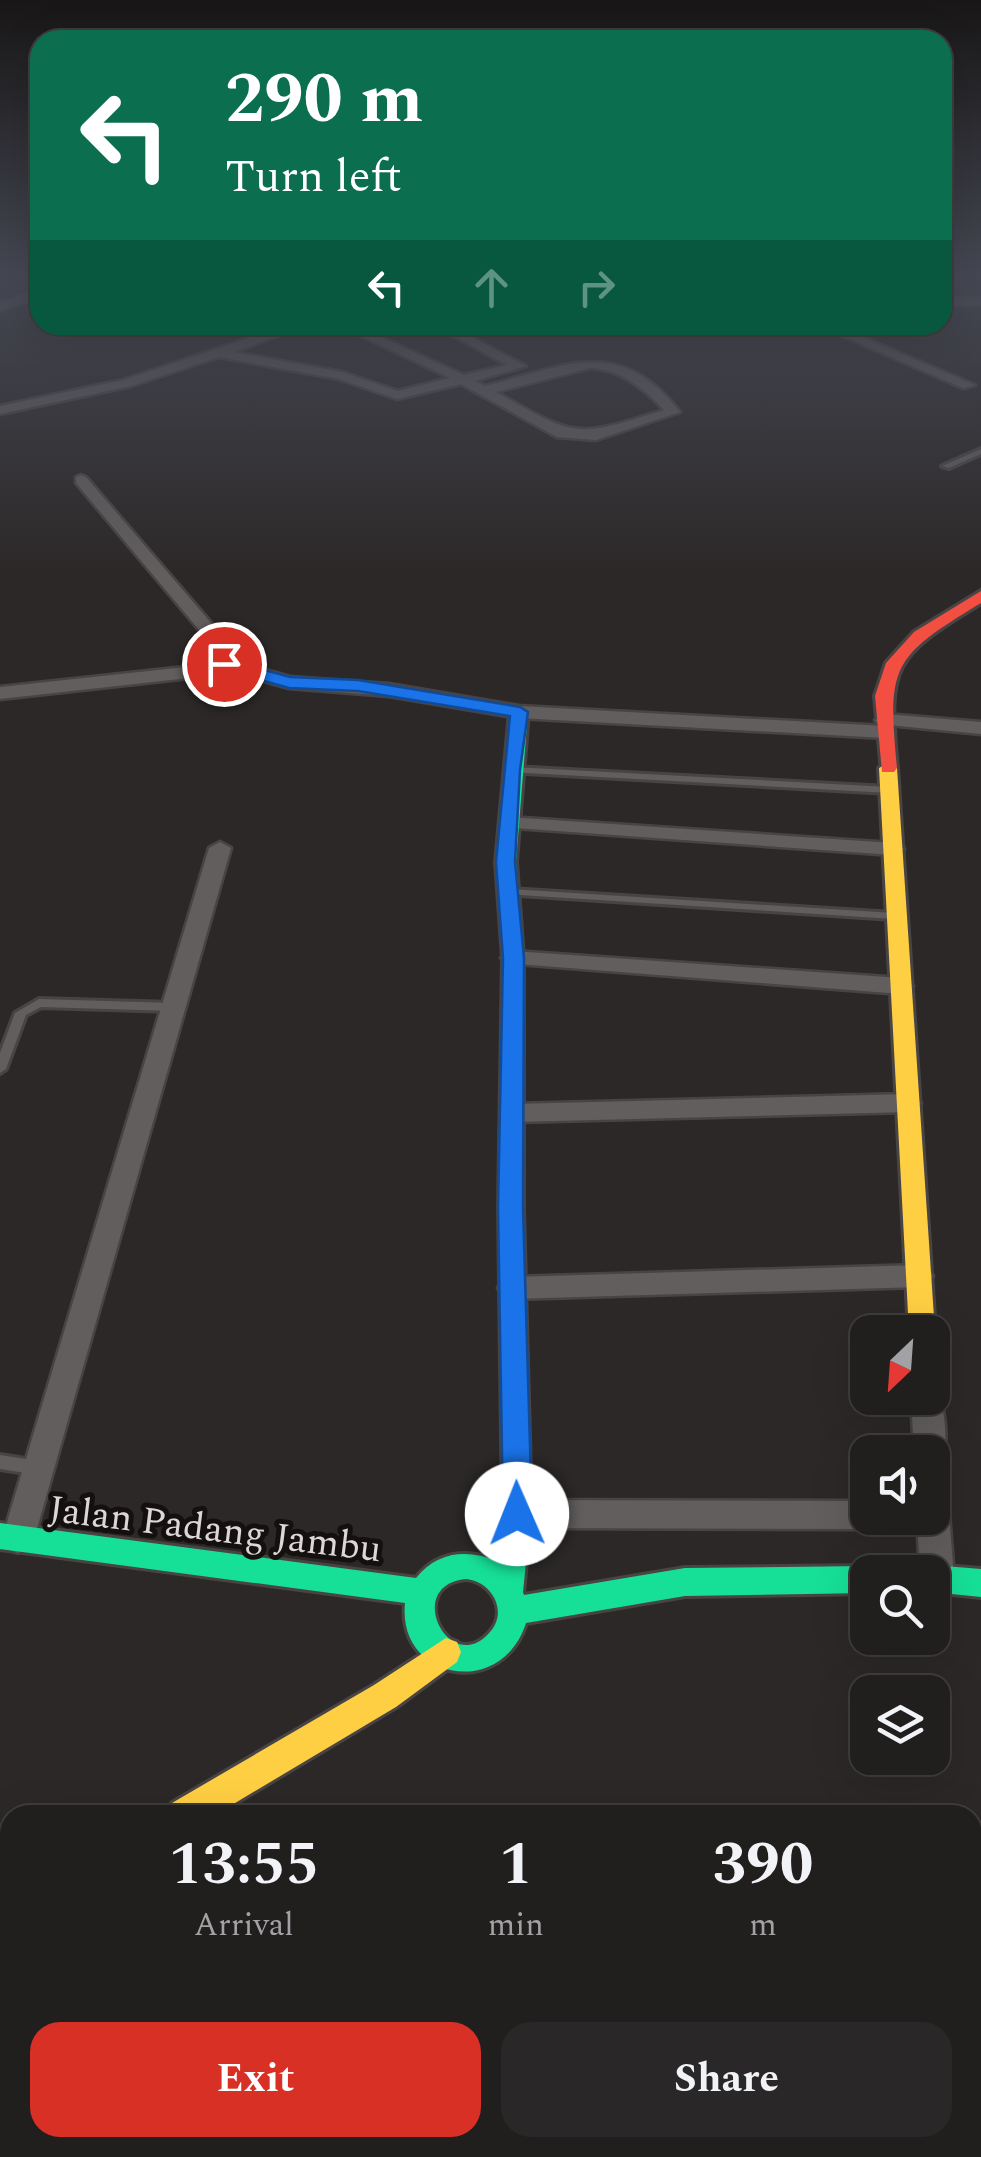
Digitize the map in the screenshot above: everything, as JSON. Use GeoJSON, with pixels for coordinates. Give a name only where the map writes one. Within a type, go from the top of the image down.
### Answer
{"type":"FeatureCollection","features":[{"type":"Feature","properties":{"kind":"street"},"geometry":{"type":"LineString","coordinates":[[0,410],[150,375]]}},
{"type":"Feature","properties":{"kind":"street"},"geometry":{"type":"LineString","coordinates":[[335,375],[397,395],[490,375]]}},
{"type":"Feature","properties":{"kind":"street"},"geometry":{"type":"LineString","coordinates":[[452,375],[557,433],[578,437],[596,436],[673,412],[627,375]]}},
{"type":"Feature","properties":{"kind":"street"},"geometry":{"type":"LineString","coordinates":[[484,391],[558,375]]}},
{"type":"Feature","properties":{"kind":"street"},"geometry":{"type":"LineString","coordinates":[[943,375],[968,385]]}},
{"type":"Feature","properties":{"kind":"street"},"geometry":{"type":"LineString","coordinates":[[81,480],[229,652],[224,664]]}},
{"type":"Feature","properties":{"kind":"street"},"geometry":{"type":"LineString","coordinates":[[921,1315],[885,726],[887,678],[918,636],[981,596]]}},
{"type":"Feature","properties":{"kind":"street"},"geometry":{"type":"LineString","coordinates":[[0,692],[224,664],[289,682],[358,686],[520,712],[981,728]]}},
{"type":"Feature","properties":{"kind":"street"},"geometry":{"type":"LineString","coordinates":[[512,1600],[486,1571],[457,1568],[430,1580],[417,1605],[423,1633],[446,1652],[478,1655],[505,1639],[512,1600],[517,1514],[512,1288],[514,958],[508,892],[508,823],[510,770],[520,712]]}},
{"type":"Feature","properties":{"kind":"street"},"geometry":{"type":"LineString","coordinates":[[508,823],[893,849]]}},
{"type":"Feature","properties":{"kind":"street"},"geometry":{"type":"LineString","coordinates":[[9,1538],[39,1468],[220,848]]}},
{"type":"Feature","properties":{"kind":"street"},"geometry":{"type":"LineString","coordinates":[[514,958],[901,986]]}},
{"type":"Feature","properties":{"kind":"street"},"geometry":{"type":"LineString","coordinates":[[514,1113],[908,1102]]}},
{"type":"Feature","properties":{"kind":"street"},"geometry":{"type":"LineString","coordinates":[[512,1288],[919,1276]]}},
{"type":"Feature","properties":{"kind":"street"},"geometry":{"type":"LineString","coordinates":[[517,1514],[850,1515]]}},
{"type":"Feature","properties":{"kind":"street","name":"Jalan Padang Jambu"},"geometry":{"type":"LineString","coordinates":[[9,1538],[422,1592]]}},
{"type":"Feature","properties":{"kind":"street"},"geometry":{"type":"LineString","coordinates":[[512,1600],[686,1582],[850,1579]]}},
{"type":"Feature","properties":{"kind":"street"},"geometry":{"type":"LineString","coordinates":[[950,1580],[981,1583]]}},
{"type":"Feature","properties":{"kind":"street"},"geometry":{"type":"LineString","coordinates":[[200,1805],[277,1756],[386,1696],[446,1652]]}},
{"type":"Feature","properties":{"kind":"lane"},"geometry":{"type":"LineString","coordinates":[[946,466],[981,452]]}},
{"type":"Feature","properties":{"kind":"lane"},"geometry":{"type":"LineString","coordinates":[[510,770],[889,790]]}},
{"type":"Feature","properties":{"kind":"lane"},"geometry":{"type":"LineString","coordinates":[[508,892],[897,916]]}},
{"type":"Feature","properties":{"kind":"lane"},"geometry":{"type":"LineString","coordinates":[[0,1069],[21,1013],[39,1003],[173,1006]]}},
{"type":"Feature","properties":{"kind":"lane"},"geometry":{"type":"LineString","coordinates":[[0,1462],[39,1468]]}},
{"type":"Feature","properties":{"kind":"traffic: fast"},"geometry":{"type":"LineString","coordinates":[[509,1589],[517,1514],[511,1208],[513,958],[506,862],[519,712]]}},
{"type":"Feature","properties":{"kind":"traffic: fast"},"geometry":{"type":"LineString","coordinates":[[0,1536],[422,1592]]}},
{"type":"Feature","properties":{"kind":"traffic: fast"},"geometry":{"type":"LineString","coordinates":[[457,1566],[475,1566],[492,1573],[505,1586],[512,1612],[505,1638],[492,1651],[475,1658],[457,1658],[440,1651],[427,1638],[420,1621],[420,1603],[427,1586],[440,1573],[457,1566]]}},
{"type":"Feature","properties":{"kind":"traffic: fast"},"geometry":{"type":"LineString","coordinates":[[515,1611],[685,1582],[850,1579]]}},
{"type":"Feature","properties":{"kind":"traffic: fast"},"geometry":{"type":"LineString","coordinates":[[950,1580],[981,1583]]}},
{"type":"Feature","properties":{"kind":"traffic: slow"},"geometry":{"type":"LineString","coordinates":[[888,768],[921,1315]]}},
{"type":"Feature","properties":{"kind":"traffic: slow"},"geometry":{"type":"LineString","coordinates":[[201,1805],[385,1696],[446,1652]]}},
{"type":"Feature","properties":{"kind":"traffic: jam"},"geometry":{"type":"LineString","coordinates":[[888,768],[883,696],[895,663],[935,624],[981,596]]}},
{"type":"Feature","properties":{"kind":"route"},"geometry":{"type":"LineString","coordinates":[[224,664],[289,682],[420,694],[520,712],[510,770],[506,862],[514,958],[511,1208],[517,1514]]}}]}
